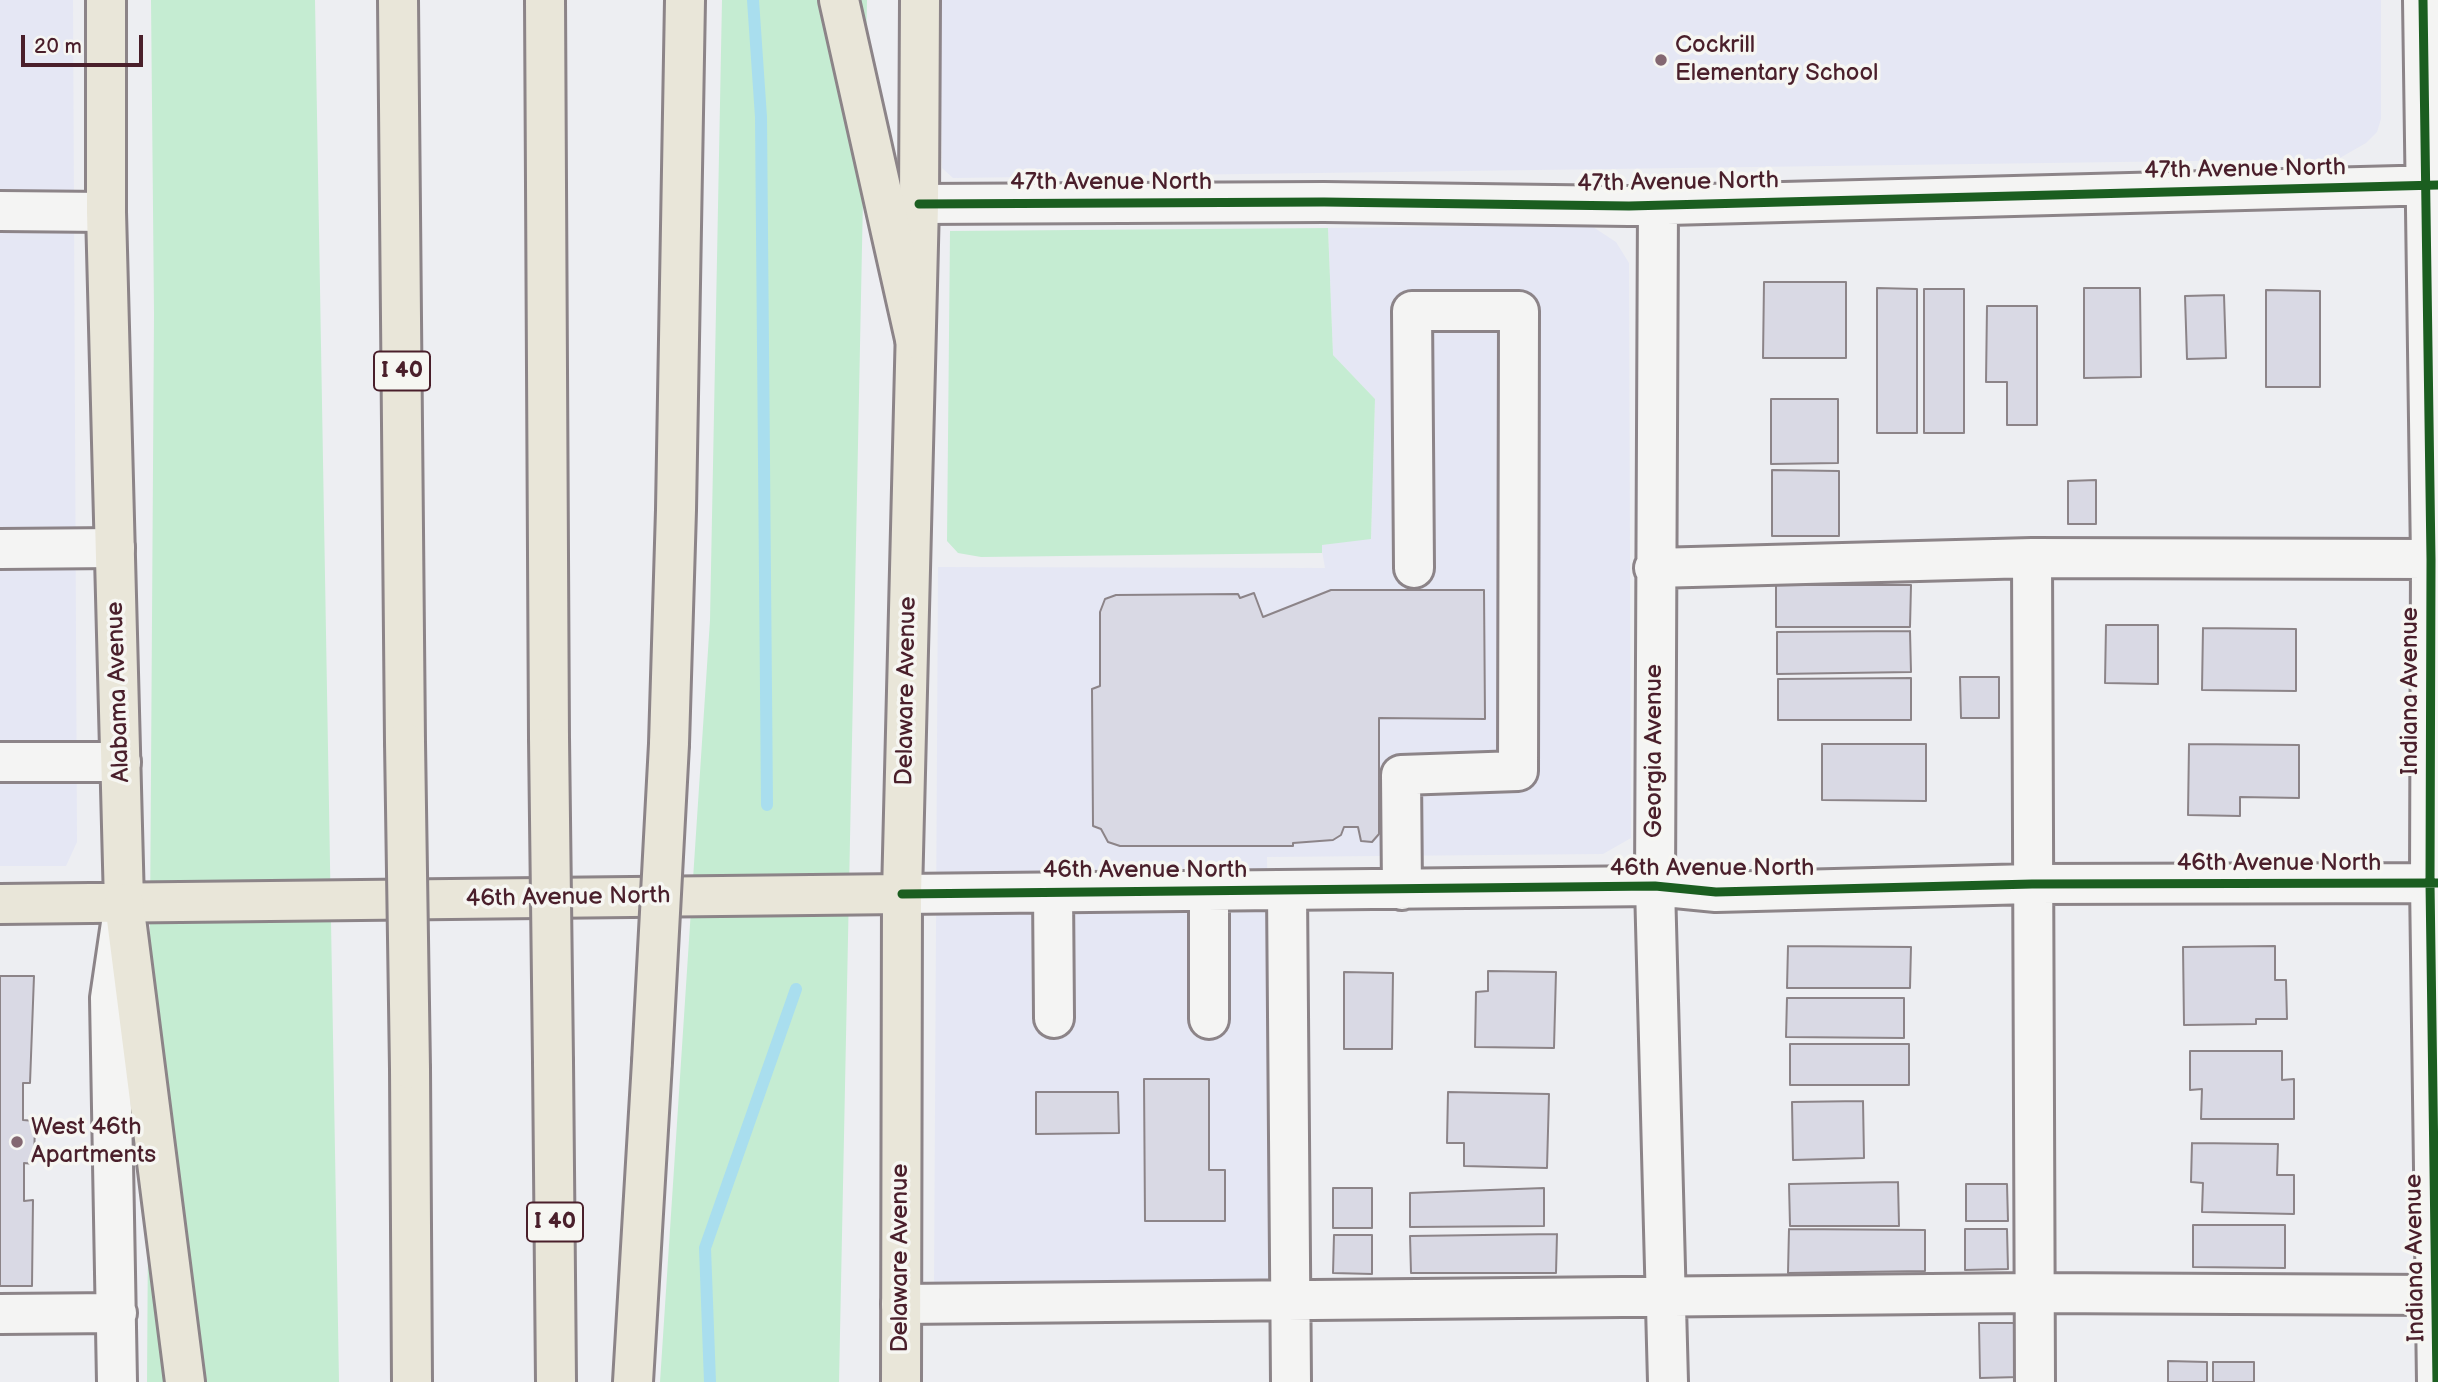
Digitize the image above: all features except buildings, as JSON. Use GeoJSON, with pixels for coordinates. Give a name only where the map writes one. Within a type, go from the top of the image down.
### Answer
{"type":"FeatureCollection","features":[{"type":"Feature","properties":{"kind":"main road","name":"Alabama Avenue"},"geometry":{"type":"LineString","coordinates":[[106,0],[106,212],[124,903]]}},
{"type":"Feature","properties":{"kind":"main road","name":"I 40"},"geometry":{"type":"LineString","coordinates":[[398,0],[412,1382]]}},
{"type":"Feature","properties":{"kind":"main road","name":"I 40"},"geometry":{"type":"LineString","coordinates":[[545,0],[556,1382]]}},
{"type":"Feature","properties":{"kind":"main road"},"geometry":{"type":"LineString","coordinates":[[633,1382],[669,744],[685,0]]}},
{"type":"Feature","properties":{"kind":"main road"},"geometry":{"type":"LineString","coordinates":[[839,0],[915,339]]}},
{"type":"Feature","properties":{"kind":"main road","name":"Delaware Avenue"},"geometry":{"type":"LineString","coordinates":[[901,1382],[902,894],[919,204],[920,0]]}},
{"type":"Feature","properties":{"kind":"main road","name":"46th Avenue North"},"geometry":{"type":"LineString","coordinates":[[0,904],[902,894]]}},
{"type":"Feature","properties":{"kind":"main road"},"geometry":{"type":"LineString","coordinates":[[124,903],[185,1382]]}},
{"type":"Feature","properties":{"kind":"street","name":"Indiana Avenue"},"geometry":{"type":"LineString","coordinates":[[2423,0],[2431,185],[2437,1382]]}},
{"type":"Feature","properties":{"kind":"street","name":"47th Avenue North"},"geometry":{"type":"LineString","coordinates":[[919,204],[1324,202],[1629,206],[1658,203],[2431,185]]}},
{"type":"Feature","properties":{"kind":"street","name":"Georgia Avenue"},"geometry":{"type":"LineString","coordinates":[[1658,203],[1654,568],[1656,886],[1668,1382]]}},
{"type":"Feature","properties":{"kind":"street"},"geometry":{"type":"LineString","coordinates":[[0,211],[106,212]]}},
{"type":"Feature","properties":{"kind":"street"},"geometry":{"type":"LineString","coordinates":[[1402,890],[1401,775],[1518,771],[1519,311],[1412,311],[1414,568]]}},
{"type":"Feature","properties":{"kind":"street"},"geometry":{"type":"LineString","coordinates":[[0,549],[115,548]]}},
{"type":"Feature","properties":{"kind":"street"},"geometry":{"type":"LineString","coordinates":[[1654,568],[2032,558],[2431,559]]}},
{"type":"Feature","properties":{"kind":"street"},"geometry":{"type":"LineString","coordinates":[[2032,558],[2035,1382]]}},
{"type":"Feature","properties":{"kind":"street"},"geometry":{"type":"LineString","coordinates":[[0,762],[121,762]]}},
{"type":"Feature","properties":{"kind":"street","name":"46th Avenue North"},"geometry":{"type":"LineString","coordinates":[[902,894],[1053,890],[1287,891],[1656,886],[1716,892],[2032,884],[2434,883]]}},
{"type":"Feature","properties":{"kind":"street"},"geometry":{"type":"LineString","coordinates":[[1053,890],[1054,1018]]}},
{"type":"Feature","properties":{"kind":"street"},"geometry":{"type":"LineString","coordinates":[[1209,891],[1209,1019]]}},
{"type":"Feature","properties":{"kind":"street"},"geometry":{"type":"LineString","coordinates":[[1287,891],[1291,1382]]}},
{"type":"Feature","properties":{"kind":"street","name":"Alabama Avenue"},"geometry":{"type":"LineString","coordinates":[[117,1382],[110,998],[124,903]]}},
{"type":"Feature","properties":{"kind":"street"},"geometry":{"type":"LineString","coordinates":[[901,1304],[2034,1293],[2436,1295]]}},
{"type":"Feature","properties":{"kind":"street"},"geometry":{"type":"LineString","coordinates":[[0,1314],[117,1313]]}},
{"type":"Feature","properties":{"kind":"shaded area"},"geometry":{"type":"Polygon","coordinates":[[[0,0],[73,0],[77,842],[66,866],[0,866],[0,0]]]}},
{"type":"Feature","properties":{"kind":"shaded area","name":"Cockrill Elementary School"},"geometry":{"type":"Polygon","coordinates":[[[940,0],[2381,0],[2381,119],[2377,132],[2366,143],[2338,159],[953,178],[942,168],[940,0]]]}},
{"type":"Feature","properties":{"kind":"shaded area"},"geometry":{"type":"Polygon","coordinates":[[[1590,225],[1616,242],[1629,263],[1631,838],[1603,854],[1267,857],[1272,1282],[934,1289],[938,567],[1325,568],[1321,545],[1371,538],[1375,399],[1333,355],[1328,228],[1590,225]]]}},
{"type":"Feature","properties":{"kind":"green space"},"geometry":{"type":"Polygon","coordinates":[[[151,0],[315,0],[339,1382],[147,1382],[154,314],[151,0]]]}},
{"type":"Feature","properties":{"kind":"green space"},"geometry":{"type":"Polygon","coordinates":[[[722,0],[867,0],[839,1382],[660,1382],[710,620],[722,0]]]}},
{"type":"Feature","properties":{"kind":"green space"},"geometry":{"type":"Polygon","coordinates":[[[1328,228],[1333,355],[1375,399],[1371,539],[1322,545],[1322,553],[981,557],[958,553],[947,541],[950,231],[1328,228]]]}},
{"type":"Feature","properties":{"kind":"waterway"},"geometry":{"type":"LineString","coordinates":[[753,0],[761,117],[767,805]]}},
{"type":"Feature","properties":{"kind":"waterway"},"geometry":{"type":"LineString","coordinates":[[710,1382],[705,1248],[796,989]]}},
{"type":"Feature","properties":{"kind":"cycle path"},"geometry":{"type":"LineString","coordinates":[[2423,0],[2431,559],[2430,883],[2437,1382]]}},
{"type":"Feature","properties":{"kind":"cycle path"},"geometry":{"type":"LineString","coordinates":[[919,204],[1324,202],[1629,206],[2438,185]]}},
{"type":"Feature","properties":{"kind":"cycle path"},"geometry":{"type":"LineString","coordinates":[[902,894],[1655,886],[1716,892],[2032,884],[2438,883]]}},
{"type":"Feature","properties":{"kind":"place","name":"Cockrill Elementary School"},"geometry":{"type":"Point","coordinates":[1661,60]}},
{"type":"Feature","properties":{"kind":"place","name":"West 46th Apartments"},"geometry":{"type":"Point","coordinates":[17,1142]}}]}
